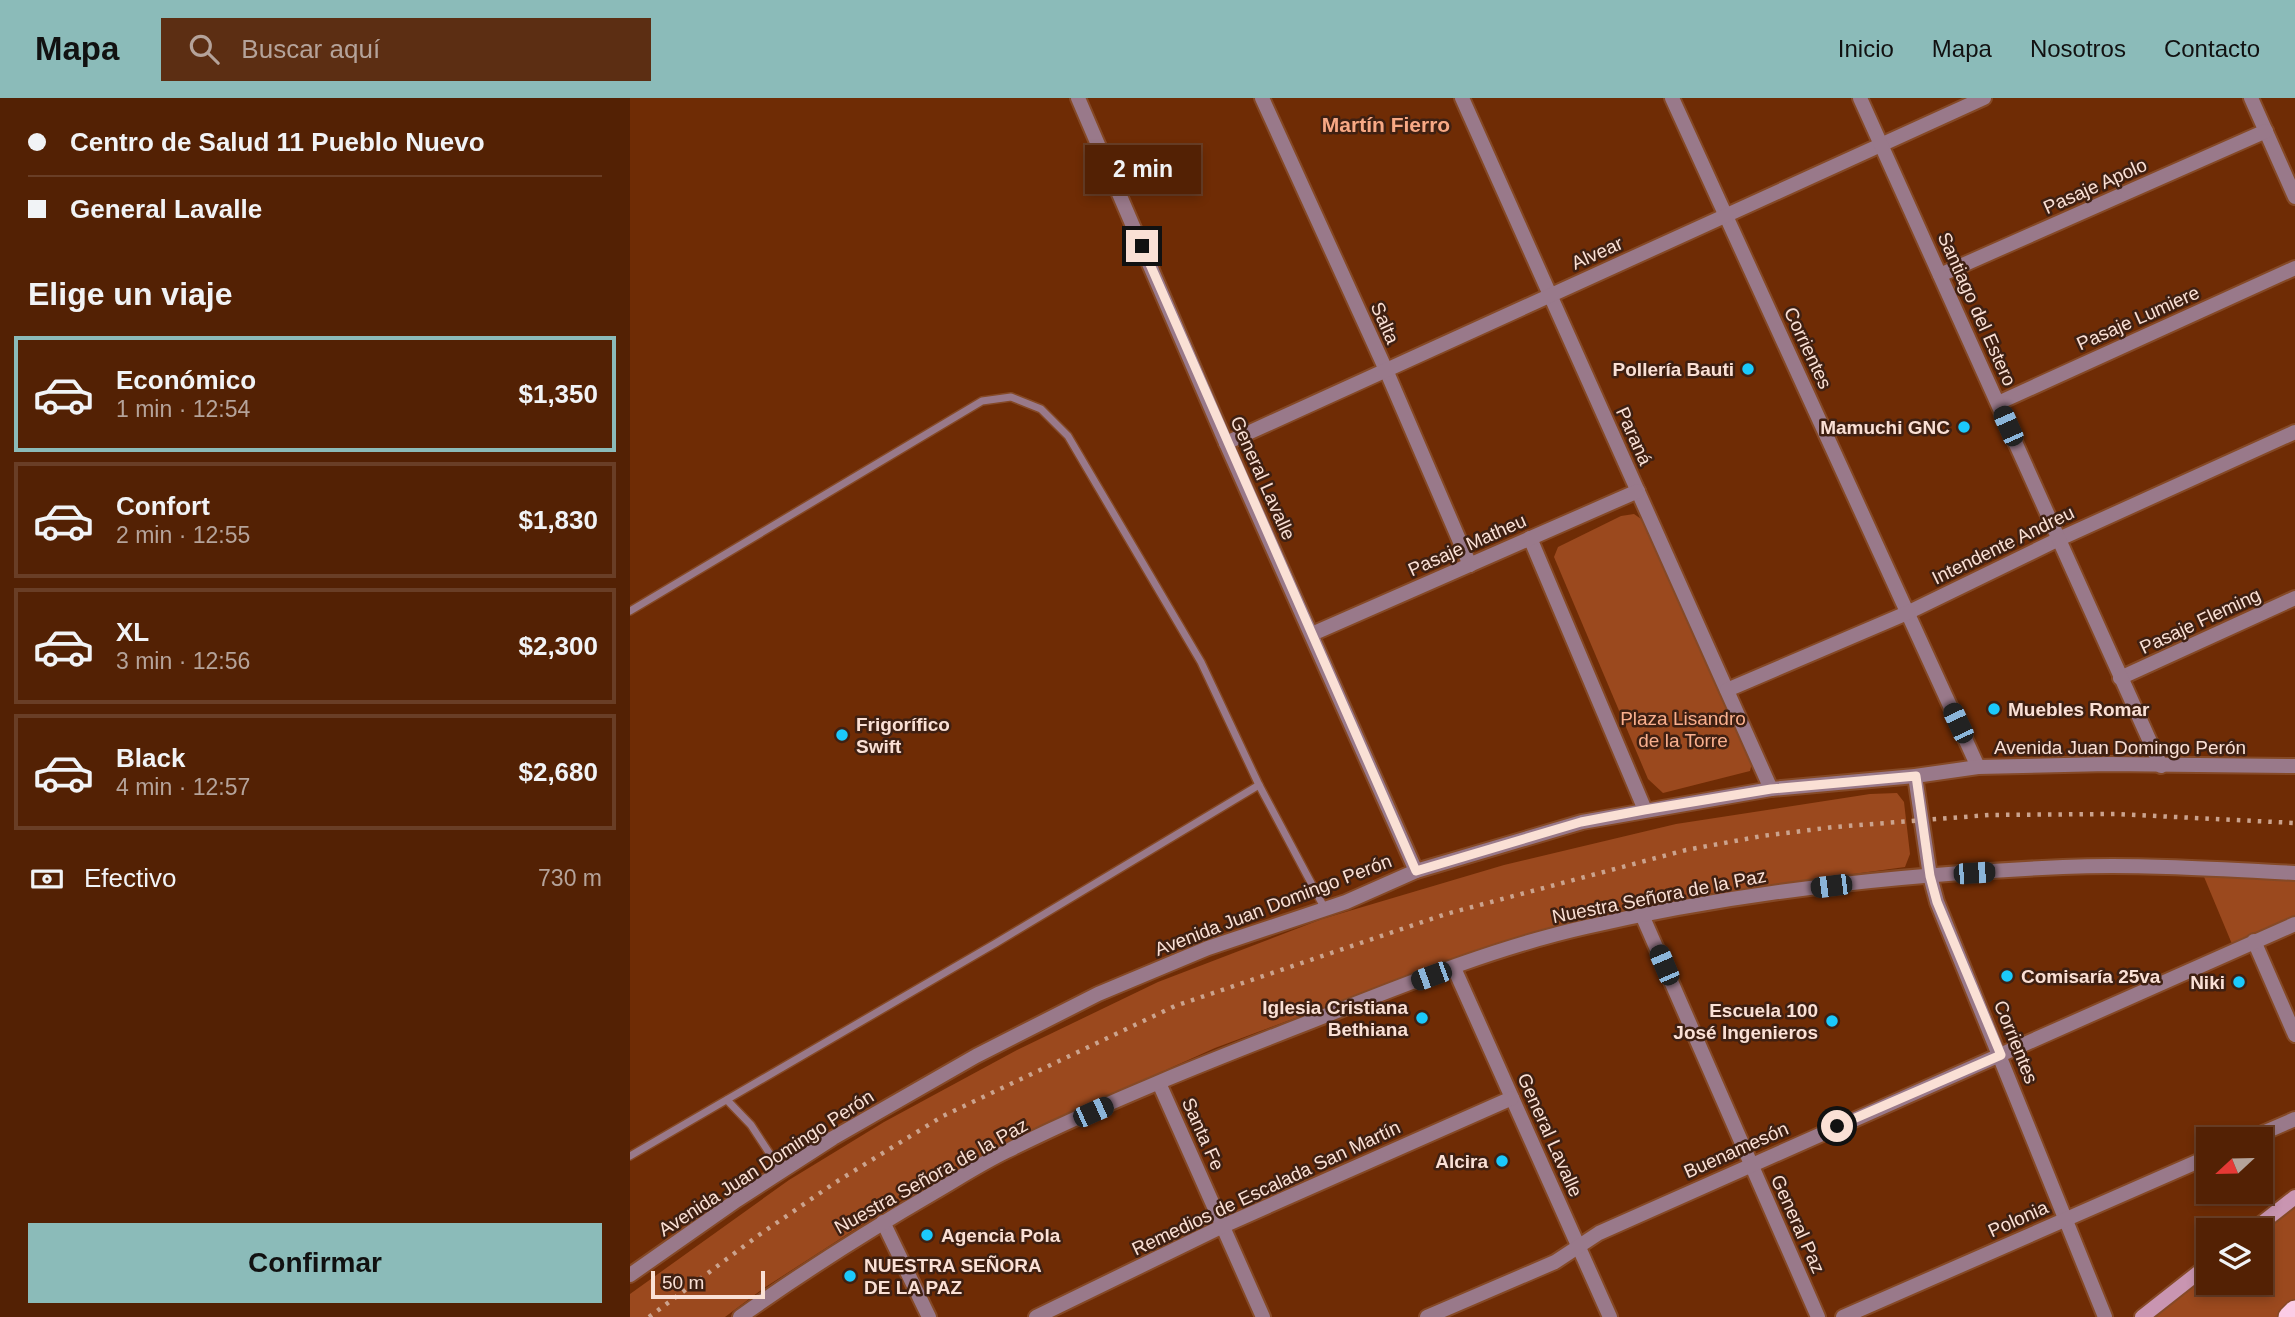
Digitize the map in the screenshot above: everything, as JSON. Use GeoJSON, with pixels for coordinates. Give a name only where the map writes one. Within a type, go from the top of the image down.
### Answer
{"type":"FeatureCollection","features":[{"type":"Feature","properties":{"kind":"highway"},"geometry":{"type":"LineString","coordinates":[[2289,1317],[2295,1311]]}},
{"type":"Feature","properties":{"kind":"main road"},"geometry":{"type":"LineString","coordinates":[[2268,1218],[2295,1197]]}},
{"type":"Feature","properties":{"kind":"main road"},"geometry":{"type":"LineString","coordinates":[[2142,1317],[2196,1274]]}},
{"type":"Feature","properties":{"kind":"street","name":"General Lavalle"},"geometry":{"type":"LineString","coordinates":[[1078,98],[1226,443],[1416,871]]}},
{"type":"Feature","properties":{"kind":"street","name":"Salta"},"geometry":{"type":"LineString","coordinates":[[1262,98],[1386,370],[1470,565]]}},
{"type":"Feature","properties":{"kind":"street","name":"Paraná"},"geometry":{"type":"LineString","coordinates":[[1462,98],[1771,789]]}},
{"type":"Feature","properties":{"kind":"street","name":"Corrientes"},"geometry":{"type":"LineString","coordinates":[[1672,98],[1978,767]]}},
{"type":"Feature","properties":{"kind":"street","name":"Santiago del Estero"},"geometry":{"type":"LineString","coordinates":[[1860,98],[2161,766]]}},
{"type":"Feature","properties":{"kind":"street","name":"Alvear"},"geometry":{"type":"LineString","coordinates":[[1226,443],[1984,98]]}},
{"type":"Feature","properties":{"kind":"street"},"geometry":{"type":"LineString","coordinates":[[2251,98],[2295,197]]}},
{"type":"Feature","properties":{"kind":"street","name":"Pasaje Apolo"},"geometry":{"type":"LineString","coordinates":[[1940,275],[2266,131]]}},
{"type":"Feature","properties":{"kind":"street","name":"Pasaje Lumiere"},"geometry":{"type":"LineString","coordinates":[[1998,403],[2295,268]]}},
{"type":"Feature","properties":{"kind":"street","name":"Intendente Andreu"},"geometry":{"type":"LineString","coordinates":[[1727,690],[1907,613],[2295,432]]}},
{"type":"Feature","properties":{"kind":"street","name":"Pasaje Matheu"},"geometry":{"type":"LineString","coordinates":[[1312,634],[1638,491]]}},
{"type":"Feature","properties":{"kind":"street"},"geometry":{"type":"LineString","coordinates":[[1531,538],[1644,810]]}},
{"type":"Feature","properties":{"kind":"street","name":"Pasaje Fleming"},"geometry":{"type":"LineString","coordinates":[[2120,678],[2295,598]]}},
{"type":"Feature","properties":{"kind":"street","name":"Avenida Juan Domingo Perón"},"geometry":{"type":"LineString","coordinates":[[630,1275],[781,1171],[975,1056],[1098,994],[1208,948],[1325,909],[1416,871],[1581,822],[1771,789],[1916,776],[1978,767],[2108,764],[2295,766]]}},
{"type":"Feature","properties":{"kind":"street","name":"Corrientes"},"geometry":{"type":"LineString","coordinates":[[1916,776],[1930,876],[1937,902],[2105,1317]]}},
{"type":"Feature","properties":{"kind":"street","name":"Nuestra Señora de la Paz"},"geometry":{"type":"LineString","coordinates":[[740,1317],[793,1279],[883,1222],[1005,1152],[1159,1083],[1362,1001],[1454,968],[1583,928],[1736,898],[1930,876],[2066,867],[2224,869],[2295,873]]}},
{"type":"Feature","properties":{"kind":"street","name":"General Paz"},"geometry":{"type":"LineString","coordinates":[[1642,915],[1818,1317]]}},
{"type":"Feature","properties":{"kind":"street","name":"Buenamesón"},"geometry":{"type":"LineString","coordinates":[[1427,1317],[1555,1262],[1599,1233],[1751,1164],[2295,924]]}},
{"type":"Feature","properties":{"kind":"street"},"geometry":{"type":"LineString","coordinates":[[2254,941],[2295,1035]]}},
{"type":"Feature","properties":{"kind":"street","name":"General Lavalle"},"geometry":{"type":"LineString","coordinates":[[1454,968],[1610,1317]]}},
{"type":"Feature","properties":{"kind":"street","name":"Santa Fe"},"geometry":{"type":"LineString","coordinates":[[1159,1083],[1263,1317]]}},
{"type":"Feature","properties":{"kind":"street","name":"Remedios de Escalada San Martín"},"geometry":{"type":"LineString","coordinates":[[1037,1317],[1223,1226],[1513,1098]]}},
{"type":"Feature","properties":{"kind":"street"},"geometry":{"type":"LineString","coordinates":[[2273,1129],[2295,1119]]}},
{"type":"Feature","properties":{"kind":"street","name":"Polonia"},"geometry":{"type":"LineString","coordinates":[[1843,1317],[2196,1162]]}},
{"type":"Feature","properties":{"kind":"street"},"geometry":{"type":"LineString","coordinates":[[883,1222],[929,1317]]}},
{"type":"Feature","properties":{"kind":"lane"},"geometry":{"type":"LineString","coordinates":[[630,611],[982,401],[1011,397],[1041,409],[1068,436],[1201,662],[1259,785],[1325,909]]}},
{"type":"Feature","properties":{"kind":"lane"},"geometry":{"type":"LineString","coordinates":[[630,1156],[996,943],[1259,785]]}},
{"type":"Feature","properties":{"kind":"lane"},"geometry":{"type":"LineString","coordinates":[[727,1100],[751,1125],[781,1171]]}},
{"type":"Feature","properties":{"kind":"green space","name":"Plaza Lisandro de la Torre"},"geometry":{"type":"Polygon","coordinates":[[[1634,514],[1644,521],[1753,759],[1750,771],[1663,793],[1648,779],[1554,557],[1558,547],[1621,516],[1634,514]]]}},
{"type":"Feature","properties":{"kind":"green space"},"geometry":{"type":"Polygon","coordinates":[[[1897,793],[1904,802],[1910,854],[1905,867],[1705,894],[1572,922],[1408,976],[1215,1048],[1061,1117],[899,1201],[764,1288],[725,1317],[630,1317],[630,1294],[789,1180],[884,1122],[1017,1050],[1158,982],[1322,919],[1504,865],[1676,824],[1870,794],[1897,793]]]}},
{"type":"Feature","properties":{"kind":"green space"},"geometry":{"type":"Polygon","coordinates":[[[2202,872],[2295,879],[2295,916],[2232,944],[2202,872]]]}},
{"type":"Feature","properties":{"kind":"green space"},"geometry":{"type":"Polygon","coordinates":[[[2295,1197],[2295,1317],[2142,1317],[2196,1274],[2196,1295],[2273,1295],[2273,1218],[2295,1197]]]}},
{"type":"Feature","properties":{"kind":"railway"},"geometry":{"type":"LineString","coordinates":[[649,1317],[836,1182],[943,1116],[1175,1006],[1446,914],[1686,850],[1762,836],[1834,827],[1989,815],[2116,814],[2295,823]]}},
{"type":"Feature","properties":{"kind":"place","name":"Pollería Bauti"},"geometry":{"type":"Point","coordinates":[1748,369]}},
{"type":"Feature","properties":{"kind":"place","name":"Mamuchi GNC"},"geometry":{"type":"Point","coordinates":[1964,427]}},
{"type":"Feature","properties":{"kind":"place","name":"Muebles Romar"},"geometry":{"type":"Point","coordinates":[1994,709]}},
{"type":"Feature","properties":{"kind":"place","name":"Frigorífico Swift"},"geometry":{"type":"Point","coordinates":[842,735]}},
{"type":"Feature","properties":{"kind":"place","name":"Comisaría 25va"},"geometry":{"type":"Point","coordinates":[2007,976]}},
{"type":"Feature","properties":{"kind":"place","name":"Niki"},"geometry":{"type":"Point","coordinates":[2239,982]}},
{"type":"Feature","properties":{"kind":"place","name":"Iglesia Cristiana Bethiana"},"geometry":{"type":"Point","coordinates":[1422,1018]}},
{"type":"Feature","properties":{"kind":"place","name":"Escuela 100 José Ingenieros"},"geometry":{"type":"Point","coordinates":[1832,1021]}},
{"type":"Feature","properties":{"kind":"place","name":"Alcira"},"geometry":{"type":"Point","coordinates":[1502,1161]}},
{"type":"Feature","properties":{"kind":"place","name":"Agencia Pola"},"geometry":{"type":"Point","coordinates":[927,1235]}},
{"type":"Feature","properties":{"kind":"place","name":"NUESTRA SEÑORA DE LA PAZ"},"geometry":{"type":"Point","coordinates":[850,1276]}},
{"type":"Feature","properties":{"kind":"district","name":"Martín Fierro"},"geometry":{"type":"Point","coordinates":[1386,124]}},
{"type":"Feature","properties":{"kind":"route"},"geometry":{"type":"LineString","coordinates":[[1142,246],[1226,443],[1416,871],[1581,822],[1644,810],[1771,789],[1916,776],[1930,876],[1937,902],[2001,1055],[1837,1126]]}}]}
